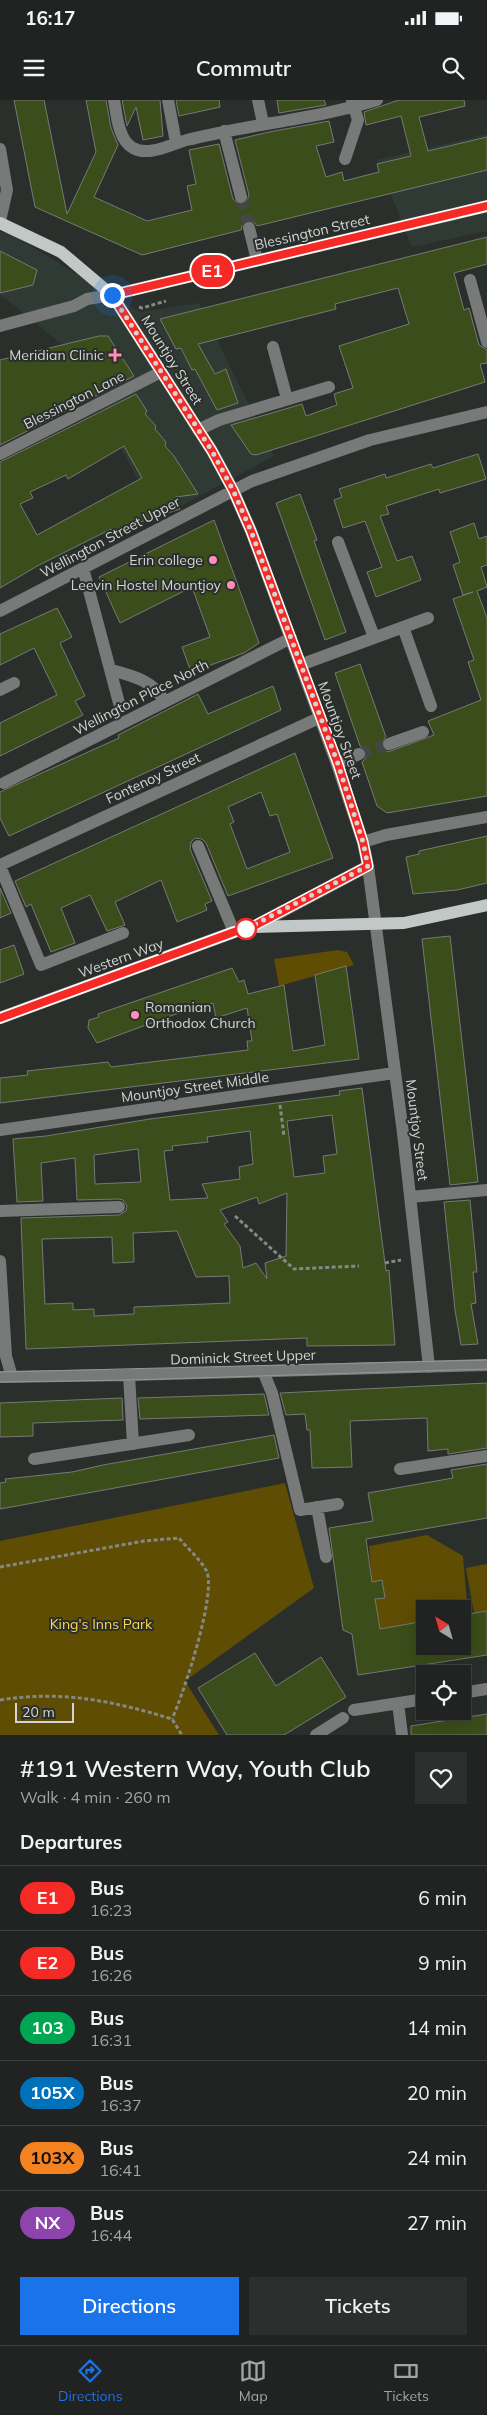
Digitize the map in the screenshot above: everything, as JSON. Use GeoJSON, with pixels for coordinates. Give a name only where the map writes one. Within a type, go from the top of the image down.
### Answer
{"type":"FeatureCollection","features":[{"type":"Feature","properties":{"kind":"main road","name":"Blessington Street"},"geometry":{"type":"LineString","coordinates":[[112,295],[487,206]]}},
{"type":"Feature","properties":{"kind":"main road"},"geometry":{"type":"LineString","coordinates":[[0,222],[61,252],[112,295]]}},
{"type":"Feature","properties":{"kind":"main road","name":"Western Way"},"geometry":{"type":"LineString","coordinates":[[0,1018],[252,927],[404,923],[487,905]]}},
{"type":"Feature","properties":{"kind":"street"},"geometry":{"type":"LineString","coordinates":[[114,100],[122,138],[132,148],[146,152],[176,142],[224,131],[377,100]]}},
{"type":"Feature","properties":{"kind":"street"},"geometry":{"type":"LineString","coordinates":[[168,100],[176,142]]}},
{"type":"Feature","properties":{"kind":"street"},"geometry":{"type":"LineString","coordinates":[[258,100],[263,123]]}},
{"type":"Feature","properties":{"kind":"street"},"geometry":{"type":"LineString","coordinates":[[345,159],[358,120],[352,104]]}},
{"type":"Feature","properties":{"kind":"street"},"geometry":{"type":"LineString","coordinates":[[224,131],[241,197]]}},
{"type":"Feature","properties":{"kind":"street"},"geometry":{"type":"LineString","coordinates":[[0,149],[7,190],[0,222]]}},
{"type":"Feature","properties":{"kind":"street"},"geometry":{"type":"LineString","coordinates":[[249,228],[257,260]]}},
{"type":"Feature","properties":{"kind":"street"},"geometry":{"type":"LineString","coordinates":[[470,280],[487,342]]}},
{"type":"Feature","properties":{"kind":"street","name":"Blessington Street"},"geometry":{"type":"LineString","coordinates":[[0,326],[74,306],[87,299],[112,295]]}},
{"type":"Feature","properties":{"kind":"street","name":"Mountjoy Street"},"geometry":{"type":"LineString","coordinates":[[112,295],[198,430],[233,490],[251,531],[338,764],[363,842],[368,866],[410,1197],[429,1367]]}},
{"type":"Feature","properties":{"kind":"street"},"geometry":{"type":"LineString","coordinates":[[273,347],[286,399]]}},
{"type":"Feature","properties":{"kind":"street","name":"Blessington Lane"},"geometry":{"type":"LineString","coordinates":[[0,454],[161,372]]}},
{"type":"Feature","properties":{"kind":"street"},"geometry":{"type":"LineString","coordinates":[[198,430],[219,420],[329,387]]}},
{"type":"Feature","properties":{"kind":"street","name":"Wellington Street Upper"},"geometry":{"type":"LineString","coordinates":[[0,611],[233,490],[280,470],[370,440],[487,412]]}},
{"type":"Feature","properties":{"kind":"street"},"geometry":{"type":"LineString","coordinates":[[338,542],[374,636]]}},
{"type":"Feature","properties":{"kind":"street"},"geometry":{"type":"LineString","coordinates":[[82,568],[120,703]]}},
{"type":"Feature","properties":{"kind":"street"},"geometry":{"type":"LineString","coordinates":[[300,664],[428,618]]}},
{"type":"Feature","properties":{"kind":"street"},"geometry":{"type":"LineString","coordinates":[[403,627],[431,706]]}},
{"type":"Feature","properties":{"kind":"street","name":"Wellington Place North"},"geometry":{"type":"LineString","coordinates":[[4,782],[291,638]]}},
{"type":"Feature","properties":{"kind":"street"},"geometry":{"type":"LineString","coordinates":[[111,670],[138,678],[160,693],[164,702]]}},
{"type":"Feature","properties":{"kind":"street"},"geometry":{"type":"LineString","coordinates":[[0,690],[14,683]]}},
{"type":"Feature","properties":{"kind":"street","name":"Fontenoy Street"},"geometry":{"type":"LineString","coordinates":[[0,865],[320,718]]}},
{"type":"Feature","properties":{"kind":"street"},"geometry":{"type":"LineString","coordinates":[[389,744],[423,732]]}},
{"type":"Feature","properties":{"kind":"street"},"geometry":{"type":"LineString","coordinates":[[338,764],[359,754]]}},
{"type":"Feature","properties":{"kind":"street"},"geometry":{"type":"LineString","coordinates":[[363,842],[386,835],[487,817]]}},
{"type":"Feature","properties":{"kind":"street"},"geometry":{"type":"LineString","coordinates":[[198,846],[234,932]]}},
{"type":"Feature","properties":{"kind":"street"},"geometry":{"type":"LineString","coordinates":[[0,865],[41,965],[123,933]]}},
{"type":"Feature","properties":{"kind":"street","name":"Western Way"},"geometry":{"type":"LineString","coordinates":[[252,927],[368,866]]}},
{"type":"Feature","properties":{"kind":"street","name":"Mountjoy Street Middle"},"geometry":{"type":"LineString","coordinates":[[0,1130],[394,1073]]}},
{"type":"Feature","properties":{"kind":"street"},"geometry":{"type":"LineString","coordinates":[[410,1197],[487,1190]]}},
{"type":"Feature","properties":{"kind":"street"},"geometry":{"type":"LineString","coordinates":[[0,1211],[119,1207]]}},
{"type":"Feature","properties":{"kind":"street"},"geometry":{"type":"LineString","coordinates":[[0,1261],[6,1377]]}},
{"type":"Feature","properties":{"kind":"street","name":"Dominick Street Upper"},"geometry":{"type":"LineString","coordinates":[[6,1377],[487,1365]]}},
{"type":"Feature","properties":{"kind":"street"},"geometry":{"type":"LineString","coordinates":[[263,1371],[272,1393],[300,1510],[338,1504]]}},
{"type":"Feature","properties":{"kind":"street"},"geometry":{"type":"LineString","coordinates":[[129,1375],[133,1444]]}},
{"type":"Feature","properties":{"kind":"street"},"geometry":{"type":"LineString","coordinates":[[34,1459],[189,1435]]}},
{"type":"Feature","properties":{"kind":"street"},"geometry":{"type":"LineString","coordinates":[[400,1469],[487,1456]]}},
{"type":"Feature","properties":{"kind":"street"},"geometry":{"type":"LineString","coordinates":[[317,1507],[326,1557]]}},
{"type":"Feature","properties":{"kind":"street"},"geometry":{"type":"LineString","coordinates":[[471,1692],[487,1689]]}},
{"type":"Feature","properties":{"kind":"street"},"geometry":{"type":"LineString","coordinates":[[354,1710],[416,1700]]}},
{"type":"Feature","properties":{"kind":"street"},"geometry":{"type":"LineString","coordinates":[[398,1703],[402,1735]]}},
{"type":"Feature","properties":{"kind":"street"},"geometry":{"type":"LineString","coordinates":[[316,1735],[343,1718]]}},
{"type":"Feature","properties":{"kind":"path"},"geometry":{"type":"LineString","coordinates":[[278,1090],[284,1136]]}},
{"type":"Feature","properties":{"kind":"path"},"geometry":{"type":"LineString","coordinates":[[235,1216],[294,1269],[359,1266]]}},
{"type":"Feature","properties":{"kind":"path"},"geometry":{"type":"LineString","coordinates":[[0,1567],[144,1541],[179,1538],[207,1571],[209,1599],[180,1702],[172,1719]]}},
{"type":"Feature","properties":{"kind":"path"},"geometry":{"type":"LineString","coordinates":[[0,1700],[32,1695],[76,1698],[127,1705],[172,1719],[182,1735]]}},
{"type":"Feature","properties":{"kind":"shaded area"},"geometry":{"type":"Polygon","coordinates":[[[487,134],[487,231],[412,247],[377,160],[487,134]]]}},
{"type":"Feature","properties":{"kind":"shaded area"},"geometry":{"type":"Polygon","coordinates":[[[0,232],[9,233],[140,312],[199,303],[274,456],[159,518],[65,347],[0,294],[0,232]]]}},
{"type":"Feature","properties":{"kind":"green space"},"geometry":{"type":"Polygon","coordinates":[[[338,950],[347,952],[354,965],[279,986],[274,959],[338,950]]]}},
{"type":"Feature","properties":{"kind":"green space","name":"King's Inns Park"},"geometry":{"type":"Polygon","coordinates":[[[285,1483],[314,1588],[185,1681],[219,1735],[0,1735],[0,1541],[285,1483]]]}},
{"type":"Feature","properties":{"kind":"green space"},"geometry":{"type":"Polygon","coordinates":[[[427,1535],[463,1556],[467,1600],[416,1600],[416,1623],[380,1629],[375,1599],[385,1598],[382,1581],[372,1582],[369,1546],[427,1535]]]}},
{"type":"Feature","properties":{"kind":"green space"},"geometry":{"type":"Polygon","coordinates":[[[487,1564],[487,1611],[474,1613],[466,1568],[487,1564]]]}},
{"type":"Feature","properties":{"kind":"building"},"geometry":{"type":"Polygon","coordinates":[[[14,100],[44,100],[67,214],[96,152],[86,100],[106,100],[111,128],[118,145],[94,197],[147,221],[192,210],[187,186],[196,184],[189,150],[219,144],[233,199],[239,205],[246,203],[249,195],[235,140],[269,132],[329,121],[334,142],[316,146],[326,177],[342,172],[344,181],[379,172],[377,164],[411,156],[401,116],[366,125],[364,112],[399,100],[464,100],[465,106],[419,117],[428,151],[487,137],[487,170],[257,226],[254,222],[248,220],[243,223],[241,230],[142,255],[35,207],[14,100]]]}},
{"type":"Feature","properties":{"kind":"building"},"geometry":{"type":"Polygon","coordinates":[[[122,100],[160,100],[163,136],[143,140],[136,107],[127,126],[122,100]]]}},
{"type":"Feature","properties":{"kind":"building"},"geometry":{"type":"Polygon","coordinates":[[[176,100],[219,100],[220,107],[179,116],[176,100]]]}},
{"type":"Feature","properties":{"kind":"building"},"geometry":{"type":"Polygon","coordinates":[[[277,100],[324,100],[326,105],[279,113],[277,100]]]}},
{"type":"Feature","properties":{"kind":"building"},"geometry":{"type":"Polygon","coordinates":[[[487,237],[487,264],[454,273],[464,310],[469,308],[479,345],[487,350],[487,363],[480,364],[485,382],[256,455],[251,454],[231,425],[302,404],[306,416],[337,405],[334,394],[353,388],[339,346],[409,324],[398,288],[335,304],[336,309],[198,344],[215,374],[226,369],[238,403],[217,410],[195,369],[192,370],[181,348],[176,349],[160,319],[487,237]]]}},
{"type":"Feature","properties":{"kind":"building"},"geometry":{"type":"Polygon","coordinates":[[[0,251],[37,270],[33,285],[0,293],[0,251]]]}},
{"type":"Feature","properties":{"kind":"building"},"geometry":{"type":"Polygon","coordinates":[[[99,336],[108,336],[134,376],[0,445],[0,360],[99,336]]]}},
{"type":"Feature","properties":{"kind":"building"},"geometry":{"type":"Polygon","coordinates":[[[136,394],[147,411],[145,414],[156,426],[155,429],[166,442],[165,446],[174,456],[198,494],[176,497],[180,509],[131,525],[131,529],[114,535],[111,529],[39,565],[0,588],[0,462],[136,394]],[[124,446],[68,479],[66,475],[30,492],[33,498],[20,504],[37,535],[142,478],[124,446]]]}},
{"type":"Feature","properties":{"kind":"building"},"geometry":{"type":"Polygon","coordinates":[[[478,454],[486,479],[440,493],[439,489],[386,506],[389,514],[380,516],[397,561],[412,556],[421,580],[376,597],[367,572],[382,567],[365,521],[343,528],[334,500],[342,497],[339,489],[385,474],[386,478],[431,464],[433,468],[478,454]]]}},
{"type":"Feature","properties":{"kind":"building"},"geometry":{"type":"Polygon","coordinates":[[[300,494],[317,540],[314,541],[346,632],[325,640],[276,503],[300,494]]]}},
{"type":"Feature","properties":{"kind":"building"},"geometry":{"type":"Polygon","coordinates":[[[214,520],[259,643],[244,653],[191,672],[182,647],[210,637],[192,587],[120,623],[99,577],[214,520]]]}},
{"type":"Feature","properties":{"kind":"building"},"geometry":{"type":"Polygon","coordinates":[[[474,523],[479,539],[487,536],[487,565],[481,567],[487,587],[477,591],[487,618],[487,796],[387,813],[377,806],[362,762],[366,758],[367,751],[360,746],[335,673],[360,664],[386,737],[381,742],[381,746],[388,752],[434,735],[428,721],[481,700],[468,662],[474,660],[453,599],[473,592],[463,595],[453,565],[460,562],[450,532],[474,523]]]}},
{"type":"Feature","properties":{"kind":"building"},"geometry":{"type":"Polygon","coordinates":[[[57,608],[72,637],[60,643],[85,696],[75,701],[83,715],[0,756],[0,723],[57,695],[34,648],[0,665],[0,634],[57,608]]]}},
{"type":"Feature","properties":{"kind":"building"},"geometry":{"type":"Polygon","coordinates":[[[273,686],[281,710],[9,836],[0,818],[0,792],[119,738],[118,735],[198,694],[208,714],[273,686]]]}},
{"type":"Feature","properties":{"kind":"building"},"geometry":{"type":"Polygon","coordinates":[[[295,753],[333,858],[228,896],[206,843],[202,839],[195,838],[191,842],[190,849],[212,901],[205,904],[207,910],[177,922],[161,880],[115,902],[125,925],[107,931],[90,895],[61,908],[75,943],[51,952],[31,904],[26,907],[15,881],[295,753]],[[261,792],[228,807],[234,822],[230,824],[247,869],[290,852],[277,814],[270,816],[261,792]]]}},
{"type":"Feature","properties":{"kind":"building"},"geometry":{"type":"Polygon","coordinates":[[[487,836],[487,883],[457,890],[413,894],[406,857],[419,854],[419,851],[487,836]]]}},
{"type":"Feature","properties":{"kind":"building"},"geometry":{"type":"Polygon","coordinates":[[[0,888],[11,913],[0,918],[0,888]]]}},
{"type":"Feature","properties":{"kind":"building"},"geometry":{"type":"Polygon","coordinates":[[[450,936],[478,1182],[450,1185],[422,939],[450,936]]]}},
{"type":"Feature","properties":{"kind":"building"},"geometry":{"type":"Polygon","coordinates":[[[14,945],[24,974],[0,983],[0,950],[14,945]]]}},
{"type":"Feature","properties":{"kind":"building"},"geometry":{"type":"Polygon","coordinates":[[[346,966],[359,1059],[0,1103],[0,1078],[28,1075],[27,1071],[108,1062],[111,1067],[248,1050],[247,1041],[252,1041],[247,1008],[216,1018],[213,1003],[176,1014],[97,1043],[88,1028],[89,1020],[99,1017],[98,1014],[232,968],[239,982],[244,980],[248,994],[284,985],[293,1051],[325,1045],[315,975],[346,966]]]}},
{"type":"Feature","properties":{"kind":"building"},"geometry":{"type":"Polygon","coordinates":[[[362,1088],[386,1271],[389,1270],[395,1345],[307,1346],[307,1338],[26,1349],[21,1218],[119,1215],[126,1211],[127,1206],[123,1200],[119,1199],[77,1200],[75,1158],[41,1163],[43,1201],[17,1202],[13,1139],[46,1136],[150,1119],[340,1095],[339,1091],[362,1088]],[[332,1115],[287,1121],[294,1177],[325,1173],[323,1156],[337,1154],[332,1115]],[[250,1131],[207,1137],[208,1142],[172,1146],[173,1150],[164,1151],[170,1200],[208,1198],[202,1184],[240,1179],[239,1167],[253,1164],[250,1131]],[[138,1149],[94,1155],[95,1184],[141,1182],[138,1149]],[[287,1193],[259,1204],[257,1197],[220,1210],[228,1222],[224,1224],[240,1246],[243,1268],[256,1263],[267,1279],[265,1263],[286,1256],[287,1193]],[[177,1231],[133,1233],[134,1262],[113,1263],[112,1237],[42,1239],[45,1304],[73,1303],[73,1310],[94,1309],[94,1316],[134,1314],[134,1307],[230,1303],[229,1276],[196,1277],[177,1231]]]}},
{"type":"Feature","properties":{"kind":"building"},"geometry":{"type":"Polygon","coordinates":[[[470,1200],[477,1272],[473,1272],[476,1303],[471,1304],[478,1344],[461,1345],[455,1310],[444,1202],[470,1200]]]}},
{"type":"Feature","properties":{"kind":"building"},"geometry":{"type":"Polygon","coordinates":[[[487,1383],[487,1448],[448,1454],[448,1449],[428,1451],[427,1418],[350,1421],[352,1467],[312,1468],[310,1430],[307,1430],[305,1414],[286,1415],[280,1393],[487,1383]]]}},
{"type":"Feature","properties":{"kind":"building"},"geometry":{"type":"Polygon","coordinates":[[[264,1394],[269,1415],[140,1419],[138,1398],[264,1394]]]}},
{"type":"Feature","properties":{"kind":"building"},"geometry":{"type":"Polygon","coordinates":[[[122,1398],[123,1420],[33,1423],[33,1436],[0,1437],[0,1403],[122,1398]]]}},
{"type":"Feature","properties":{"kind":"building"},"geometry":{"type":"Polygon","coordinates":[[[274,1435],[279,1458],[0,1509],[0,1483],[6,1482],[5,1479],[72,1472],[274,1435]]]}},
{"type":"Feature","properties":{"kind":"building"},"geometry":{"type":"Polygon","coordinates":[[[487,1464],[487,1518],[366,1539],[372,1582],[382,1580],[385,1598],[375,1599],[380,1629],[416,1623],[416,1655],[471,1655],[471,1614],[487,1611],[487,1655],[358,1675],[352,1634],[343,1630],[329,1528],[373,1521],[368,1493],[453,1478],[451,1470],[487,1464]]]}},
{"type":"Feature","properties":{"kind":"building"},"geometry":{"type":"Polygon","coordinates":[[[255,1653],[276,1686],[321,1657],[346,1697],[284,1735],[227,1735],[198,1688],[255,1653]]]}},
{"type":"Feature","properties":{"kind":"building"},"geometry":{"type":"Polygon","coordinates":[[[487,1714],[487,1735],[411,1735],[411,1726],[449,1720],[471,1720],[471,1717],[487,1714]]]}},
{"type":"Feature","properties":{"kind":"tunnel"},"geometry":{"type":"LineString","coordinates":[[241,197],[249,228]]}},
{"type":"Feature","properties":{"kind":"tunnel"},"geometry":{"type":"LineString","coordinates":[[359,754],[389,744]]}},
{"type":"Feature","properties":{"kind":"tram line"},"geometry":{"type":"LineString","coordinates":[[0,1372],[487,1360]]}},
{"type":"Feature","properties":{"kind":"tram line"},"geometry":{"type":"LineString","coordinates":[[0,1382],[487,1369]]}},
{"type":"Feature","properties":{"kind":"bus line","name":"E1"},"geometry":{"type":"LineString","coordinates":[[0,1018],[252,927],[368,866],[363,842],[338,764],[251,531],[233,490],[212,451],[137,331],[112,295],[487,206]]}},
{"type":"Feature","properties":{"kind":"place","name":"Meridian Clinic"},"geometry":{"type":"Point","coordinates":[115,355]}},
{"type":"Feature","properties":{"kind":"place","name":"Erin college"},"geometry":{"type":"Point","coordinates":[213,560]}},
{"type":"Feature","properties":{"kind":"place","name":"Leevin Hostel Mountjoy"},"geometry":{"type":"Point","coordinates":[231,585]}},
{"type":"Feature","properties":{"kind":"place","name":"Romanian Orthodox Church"},"geometry":{"type":"Point","coordinates":[135,1015]}},
{"type":"Feature","properties":{"kind":"route"},"geometry":{"type":"LineString","coordinates":[[112,295],[137,331],[212,451],[233,490],[251,531],[338,764],[363,842],[368,866],[246,929]]}}]}
